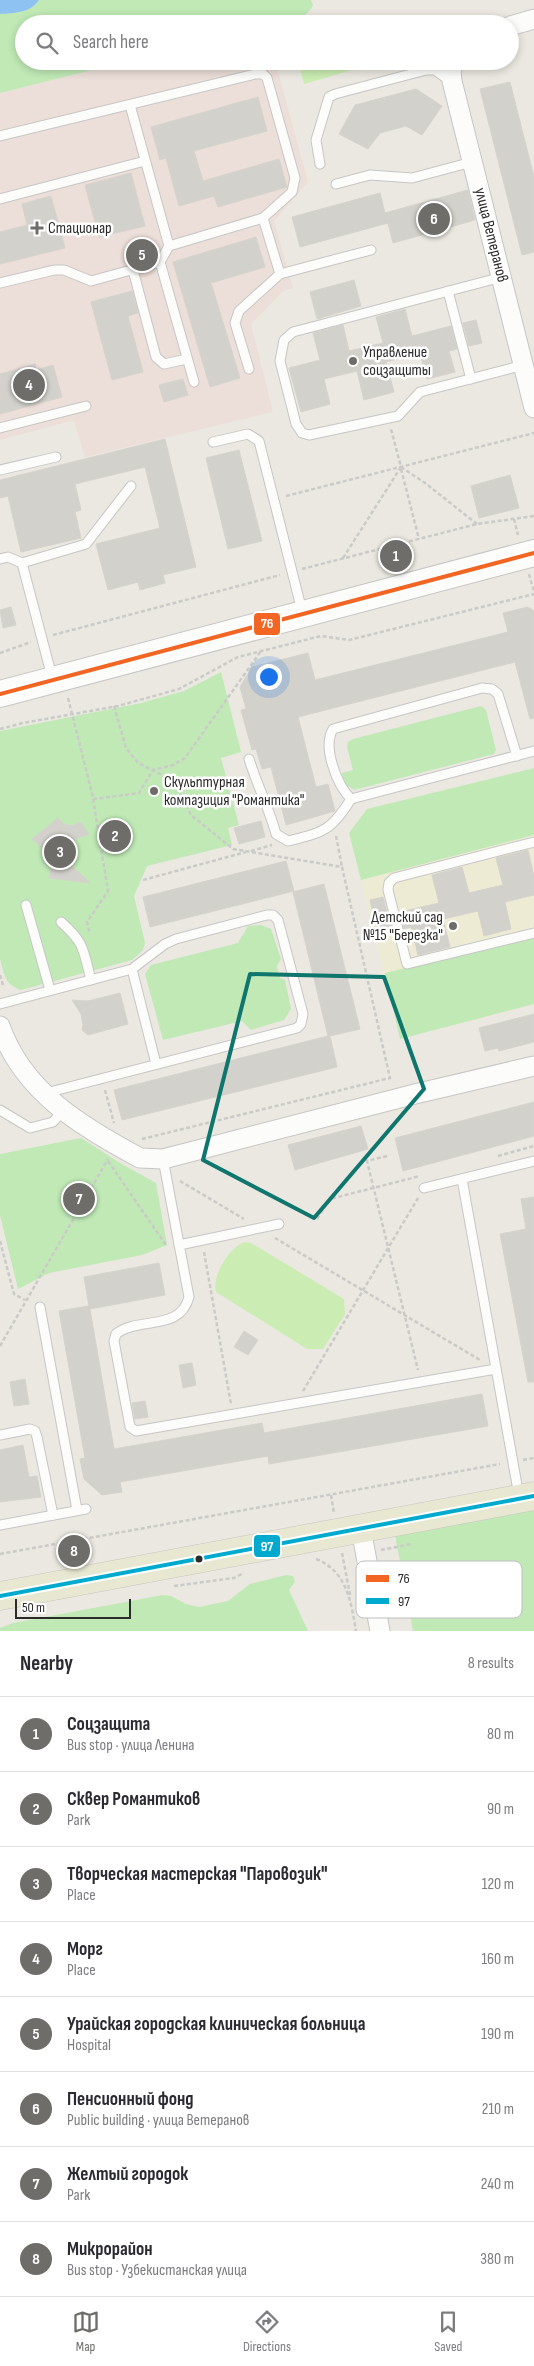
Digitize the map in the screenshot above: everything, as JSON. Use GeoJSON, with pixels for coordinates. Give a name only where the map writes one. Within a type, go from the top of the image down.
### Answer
{"type":"FeatureCollection","features":[{"type":"Feature","properties":{"kind":"main road"},"geometry":{"type":"LineString","coordinates":[[0,694],[534,553]]}},
{"type":"Feature","properties":{"kind":"main road"},"geometry":{"type":"LineString","coordinates":[[0,1596],[526,1497]]}},
{"type":"Feature","properties":{"kind":"street"},"geometry":{"type":"LineString","coordinates":[[519,23],[534,19]]}},
{"type":"Feature","properties":{"kind":"street","name":"улица Ветеранов"},"geometry":{"type":"LineString","coordinates":[[452,70],[452,81],[534,408]]}},
{"type":"Feature","properties":{"kind":"street"},"geometry":{"type":"LineString","coordinates":[[0,1026],[7,1063],[63,1111],[84,1127],[140,1158],[165,1166],[415,1094],[534,1066]]}},
{"type":"Feature","properties":{"kind":"street"},"geometry":{"type":"LineString","coordinates":[[361,1529],[367,1561]]}},
{"type":"Feature","properties":{"kind":"street"},"geometry":{"type":"LineString","coordinates":[[378,1618],[380,1631]]}},
{"type":"Feature","properties":{"kind":"lane"},"geometry":{"type":"LineString","coordinates":[[320,164],[316,140],[329,97],[426,70],[435,70],[452,81]]}},
{"type":"Feature","properties":{"kind":"lane"},"geometry":{"type":"LineString","coordinates":[[0,136],[255,74],[263,74],[267,78],[295,178],[292,192],[263,218],[168,246]]}},
{"type":"Feature","properties":{"kind":"lane"},"geometry":{"type":"LineString","coordinates":[[130,104],[168,246],[160,262],[194,382]]}},
{"type":"Feature","properties":{"kind":"lane"},"geometry":{"type":"LineString","coordinates":[[0,199],[146,161]]}},
{"type":"Feature","properties":{"kind":"lane"},"geometry":{"type":"LineString","coordinates":[[336,184],[370,175],[412,178],[472,162]]}},
{"type":"Feature","properties":{"kind":"lane"},"geometry":{"type":"LineString","coordinates":[[263,218],[280,274]]}},
{"type":"Feature","properties":{"kind":"lane"},"geometry":{"type":"LineString","coordinates":[[249,369],[236,323],[239,311],[280,274],[371,250]]}},
{"type":"Feature","properties":{"kind":"lane"},"geometry":{"type":"LineString","coordinates":[[0,283],[54,270],[64,270],[91,281],[160,262]]}},
{"type":"Feature","properties":{"kind":"lane"},"geometry":{"type":"LineString","coordinates":[[133,270],[156,357],[164,364],[187,359]]}},
{"type":"Feature","properties":{"kind":"lane"},"geometry":{"type":"LineString","coordinates":[[502,277],[293,332],[284,340],[280,361],[296,424],[302,433],[309,435],[388,419],[404,412],[420,392],[524,365]]}},
{"type":"Feature","properties":{"kind":"lane"},"geometry":{"type":"LineString","coordinates":[[448,291],[471,379]]}},
{"type":"Feature","properties":{"kind":"lane"},"geometry":{"type":"LineString","coordinates":[[0,428],[86,406]]}},
{"type":"Feature","properties":{"kind":"lane"},"geometry":{"type":"LineString","coordinates":[[213,442],[248,434],[254,436],[259,441],[302,614]]}},
{"type":"Feature","properties":{"kind":"lane"},"geometry":{"type":"LineString","coordinates":[[0,470],[56,457]]}},
{"type":"Feature","properties":{"kind":"lane"},"geometry":{"type":"LineString","coordinates":[[0,559],[8,557],[22,563],[86,544],[131,486]]}},
{"type":"Feature","properties":{"kind":"lane"},"geometry":{"type":"LineString","coordinates":[[22,563],[42,639],[58,679]]}},
{"type":"Feature","properties":{"kind":"lane"},"geometry":{"type":"LineString","coordinates":[[351,799],[338,782],[328,742],[332,729],[482,688],[492,689],[498,694],[517,756]]}},
{"type":"Feature","properties":{"kind":"lane"},"geometry":{"type":"LineString","coordinates":[[249,759],[258,789],[268,806],[276,834],[288,841],[326,830],[351,799],[534,752]]}},
{"type":"Feature","properties":{"kind":"lane"},"geometry":{"type":"LineString","coordinates":[[534,842],[394,878],[389,883],[388,890],[407,964],[534,933]]}},
{"type":"Feature","properties":{"kind":"lane"},"geometry":{"type":"LineString","coordinates":[[26,906],[50,990]]}},
{"type":"Feature","properties":{"kind":"lane"},"geometry":{"type":"LineString","coordinates":[[0,1004],[132,969],[165,944],[176,939],[267,915],[273,915],[280,924],[303,1014],[300,1024],[296,1028],[44,1094]]}},
{"type":"Feature","properties":{"kind":"lane"},"geometry":{"type":"LineString","coordinates":[[61,922],[81,943],[91,980]]}},
{"type":"Feature","properties":{"kind":"lane"},"geometry":{"type":"LineString","coordinates":[[132,969],[156,1064]]}},
{"type":"Feature","properties":{"kind":"lane"},"geometry":{"type":"LineString","coordinates":[[0,1110],[30,1128],[57,1120],[63,1111]]}},
{"type":"Feature","properties":{"kind":"lane"},"geometry":{"type":"LineString","coordinates":[[424,1188],[534,1161]]}},
{"type":"Feature","properties":{"kind":"lane"},"geometry":{"type":"LineString","coordinates":[[165,1166],[189,1297],[187,1306],[175,1318],[126,1328],[116,1334],[114,1341],[130,1427],[136,1431],[496,1369]]}},
{"type":"Feature","properties":{"kind":"lane"},"geometry":{"type":"LineString","coordinates":[[462,1179],[512,1462],[526,1497]]}},
{"type":"Feature","properties":{"kind":"lane"},"geometry":{"type":"LineString","coordinates":[[180,1245],[279,1224]]}},
{"type":"Feature","properties":{"kind":"lane"},"geometry":{"type":"LineString","coordinates":[[0,1524],[82,1510],[40,1307]]}},
{"type":"Feature","properties":{"kind":"lane"},"geometry":{"type":"LineString","coordinates":[[0,1435],[30,1429],[38,1437],[52,1515]]}},
{"type":"Feature","properties":{"kind":"path"},"geometry":{"type":"LineString","coordinates":[[388,419],[419,539]]}},
{"type":"Feature","properties":{"kind":"path"},"geometry":{"type":"LineString","coordinates":[[274,498],[534,433]]}},
{"type":"Feature","properties":{"kind":"path"},"geometry":{"type":"LineString","coordinates":[[401,467],[425,483],[477,524]]}},
{"type":"Feature","properties":{"kind":"path"},"geometry":{"type":"LineString","coordinates":[[342,559],[401,467]]}},
{"type":"Feature","properties":{"kind":"path"},"geometry":{"type":"LineString","coordinates":[[0,654],[42,639],[291,572],[477,524],[534,516]]}},
{"type":"Feature","properties":{"kind":"path"},"geometry":{"type":"LineString","coordinates":[[0,729],[114,706],[179,689],[238,657],[321,636],[349,640],[534,594]]}},
{"type":"Feature","properties":{"kind":"path"},"geometry":{"type":"LineString","coordinates":[[93,799],[139,793],[153,770],[173,765],[185,758],[262,651]]}},
{"type":"Feature","properties":{"kind":"path"},"geometry":{"type":"LineString","coordinates":[[58,679],[73,714],[93,799],[108,891],[87,922],[91,938]]}},
{"type":"Feature","properties":{"kind":"path"},"geometry":{"type":"LineString","coordinates":[[114,706],[126,748],[138,762],[174,781],[191,815],[233,849],[342,867]]}},
{"type":"Feature","properties":{"kind":"path"},"geometry":{"type":"LineString","coordinates":[[136,1141],[390,1078],[336,837],[341,831]]}},
{"type":"Feature","properties":{"kind":"path"},"geometry":{"type":"LineString","coordinates":[[143,880],[288,841]]}},
{"type":"Feature","properties":{"kind":"path"},"geometry":{"type":"LineString","coordinates":[[0,975],[3,985]]}},
{"type":"Feature","properties":{"kind":"path"},"geometry":{"type":"LineString","coordinates":[[101,1078],[116,1131]]}},
{"type":"Feature","properties":{"kind":"path"},"geometry":{"type":"LineString","coordinates":[[387,1156],[367,1161],[421,1381]]}},
{"type":"Feature","properties":{"kind":"path"},"geometry":{"type":"LineString","coordinates":[[0,1346],[107,1160],[168,1247],[180,1245]]}},
{"type":"Feature","properties":{"kind":"path"},"geometry":{"type":"LineString","coordinates":[[165,1166],[259,1228],[496,1369]]}},
{"type":"Feature","properties":{"kind":"path"},"geometry":{"type":"LineString","coordinates":[[296,1402],[424,1188]]}},
{"type":"Feature","properties":{"kind":"path"},"geometry":{"type":"LineString","coordinates":[[202,1240],[233,1414]]}},
{"type":"Feature","properties":{"kind":"path"},"geometry":{"type":"LineString","coordinates":[[0,1241],[14,1294],[40,1307]]}},
{"type":"Feature","properties":{"kind":"path"},"geometry":{"type":"LineString","coordinates":[[0,1554],[534,1458]]}},
{"type":"Feature","properties":{"kind":"path"},"geometry":{"type":"LineString","coordinates":[[314,1559],[330,1566],[346,1586],[350,1595],[356,1631]]}},
{"type":"Feature","properties":{"kind":"highlighted area"},"geometry":{"type":"Polygon","coordinates":[[[250,974],[384,977],[424,1089],[314,1218],[203,1160],[250,974]]]}},
{"type":"Feature","properties":{"kind":"shaded area"},"geometry":{"type":"Polygon","coordinates":[[[92,70],[277,70],[308,182],[274,221],[293,288],[283,291],[251,324],[273,412],[85,457],[74,420],[0,440],[0,93],[92,70]]]}},
{"type":"Feature","properties":{"kind":"shaded area","name":"Детский сад №15 \"Березка\""},"geometry":{"type":"Polygon","coordinates":[[[534,768],[534,1004],[400,1039],[349,833],[367,809],[534,768]]]}},
{"type":"Feature","properties":{"kind":"green space"},"geometry":{"type":"Polygon","coordinates":[[[39,0],[311,0],[313,5],[306,15],[15,15],[15,70],[92,70],[0,93],[0,14],[27,10],[39,0]]]}},
{"type":"Feature","properties":{"kind":"green space"},"geometry":{"type":"Polygon","coordinates":[[[300,70],[352,70],[304,84],[300,70]]]}},
{"type":"Feature","properties":{"kind":"green space"},"geometry":{"type":"Polygon","coordinates":[[[221,672],[241,752],[221,758],[239,825],[228,828],[232,845],[147,866],[134,896],[145,943],[143,950],[132,960],[21,990],[16,988],[8,982],[0,959],[0,731],[141,703],[184,691],[221,672]]]}},
{"type":"Feature","properties":{"kind":"green space"},"geometry":{"type":"Polygon","coordinates":[[[481,706],[486,710],[496,750],[494,754],[354,790],[344,783],[342,773],[353,770],[347,747],[348,742],[353,739],[481,706]]]}},
{"type":"Feature","properties":{"kind":"green space"},"geometry":{"type":"Polygon","coordinates":[[[534,768],[534,835],[361,880],[349,833],[367,809],[534,768]]]}},
{"type":"Feature","properties":{"kind":"green space"},"geometry":{"type":"Polygon","coordinates":[[[261,925],[271,929],[281,959],[277,966],[280,978],[285,980],[291,1009],[284,1020],[251,1030],[242,1021],[163,1040],[145,974],[151,965],[238,943],[248,926],[261,925]]]}},
{"type":"Feature","properties":{"kind":"green space"},"geometry":{"type":"Polygon","coordinates":[[[534,936],[534,1004],[400,1039],[385,973],[534,936]]]}},
{"type":"Feature","properties":{"kind":"green space"},"geometry":{"type":"Polygon","coordinates":[[[81,1138],[156,1183],[167,1245],[142,1255],[49,1273],[18,1289],[0,1215],[0,1154],[81,1138]]]}},
{"type":"Feature","properties":{"kind":"green space"},"geometry":{"type":"Polygon","coordinates":[[[246,1242],[251,1243],[344,1299],[345,1314],[323,1349],[307,1349],[216,1292],[216,1278],[223,1262],[234,1249],[246,1242]]]}},
{"type":"Feature","properties":{"kind":"green space"},"geometry":{"type":"Polygon","coordinates":[[[534,1509],[534,1631],[413,1631],[411,1618],[522,1618],[522,1561],[400,1561],[395,1535],[534,1509]]]}},
{"type":"Feature","properties":{"kind":"green space"},"geometry":{"type":"Polygon","coordinates":[[[286,1575],[293,1576],[295,1582],[289,1590],[308,1631],[0,1631],[0,1628],[13,1623],[163,1595],[171,1596],[186,1604],[199,1607],[228,1601],[250,1584],[286,1575]]]}},
{"type":"Feature","properties":{"kind":"water"},"geometry":{"type":"Polygon","coordinates":[[[0,0],[39,0],[32,8],[27,10],[0,14],[0,0]]]}},
{"type":"Feature","properties":{"kind":"building"},"geometry":{"type":"Polygon","coordinates":[[[510,82],[534,177],[534,252],[522,255],[480,89],[510,82]]]}},
{"type":"Feature","properties":{"kind":"building"},"geometry":{"type":"Polygon","coordinates":[[[416,89],[442,106],[422,135],[406,126],[380,133],[368,149],[339,134],[355,105],[416,89]]]}},
{"type":"Feature","properties":{"kind":"building"},"geometry":{"type":"Polygon","coordinates":[[[258,97],[267,131],[194,151],[203,181],[279,159],[287,187],[218,207],[214,196],[179,206],[166,158],[160,160],[151,127],[258,97]]]}},
{"type":"Feature","properties":{"kind":"building","name":"Стационар"},"geometry":{"type":"Polygon","coordinates":[[[131,173],[145,226],[99,237],[85,185],[131,173]]]}},
{"type":"Feature","properties":{"kind":"building"},"geometry":{"type":"Polygon","coordinates":[[[468,190],[475,220],[393,243],[388,223],[300,247],[292,217],[380,193],[385,213],[468,190]]]}},
{"type":"Feature","properties":{"kind":"building","name":"Стационар"},"geometry":{"type":"Polygon","coordinates":[[[51,196],[65,248],[0,264],[0,232],[27,225],[22,204],[51,196]]]}},
{"type":"Feature","properties":{"kind":"building"},"geometry":{"type":"Polygon","coordinates":[[[256,237],[265,267],[211,283],[240,378],[210,387],[173,262],[256,237]]]}},
{"type":"Feature","properties":{"kind":"building"},"geometry":{"type":"Polygon","coordinates":[[[354,280],[361,306],[317,319],[310,292],[354,280]]]}},
{"type":"Feature","properties":{"kind":"building"},"geometry":{"type":"Polygon","coordinates":[[[132,291],[138,313],[128,316],[143,372],[112,380],[91,302],[132,291]]]}},
{"type":"Feature","properties":{"kind":"building","name":"Управление соцзащиты"},"geometry":{"type":"Polygon","coordinates":[[[405,309],[412,336],[451,326],[457,349],[449,351],[455,372],[427,379],[420,353],[386,362],[394,392],[364,400],[357,371],[324,379],[330,404],[301,412],[289,368],[320,360],[313,333],[343,325],[349,351],[383,343],[376,317],[405,309]]]}},
{"type":"Feature","properties":{"kind":"building"},"geometry":{"type":"Polygon","coordinates":[[[476,320],[482,343],[469,346],[463,323],[476,320]]]}},
{"type":"Feature","properties":{"kind":"building"},"geometry":{"type":"Polygon","coordinates":[[[35,364],[36,370],[53,365],[62,397],[0,414],[0,374],[35,364]]]}},
{"type":"Feature","properties":{"kind":"building"},"geometry":{"type":"Polygon","coordinates":[[[183,379],[188,395],[164,402],[159,385],[183,379]]]}},
{"type":"Feature","properties":{"kind":"building"},"geometry":{"type":"Polygon","coordinates":[[[165,439],[196,567],[163,575],[165,583],[140,590],[138,582],[108,590],[96,544],[160,528],[145,467],[75,484],[81,510],[75,512],[81,538],[21,552],[8,496],[0,498],[0,480],[165,439]]]}},
{"type":"Feature","properties":{"kind":"building"},"geometry":{"type":"Polygon","coordinates":[[[239,450],[262,541],[228,549],[206,458],[239,450]]]}},
{"type":"Feature","properties":{"kind":"building"},"geometry":{"type":"Polygon","coordinates":[[[510,475],[519,508],[479,518],[471,486],[510,475]]]}},
{"type":"Feature","properties":{"kind":"building"},"geometry":{"type":"Polygon","coordinates":[[[11,607],[16,625],[3,628],[0,610],[11,607]]]}},
{"type":"Feature","properties":{"kind":"building"},"geometry":{"type":"Polygon","coordinates":[[[528,607],[534,611],[534,718],[530,719],[515,662],[298,717],[316,787],[328,784],[335,811],[286,825],[271,767],[262,769],[256,749],[252,750],[241,710],[246,709],[240,687],[252,667],[308,653],[315,680],[508,632],[503,613],[528,607]]]}},
{"type":"Feature","properties":{"kind":"building"},"geometry":{"type":"Polygon","coordinates":[[[58,818],[64,824],[72,826],[80,822],[89,834],[75,839],[72,866],[90,883],[49,878],[52,857],[32,839],[58,818]]]}},
{"type":"Feature","properties":{"kind":"building"},"geometry":{"type":"Polygon","coordinates":[[[261,821],[265,837],[239,844],[234,828],[261,821]]]}},
{"type":"Feature","properties":{"kind":"building"},"geometry":{"type":"Polygon","coordinates":[[[528,850],[534,876],[534,895],[505,902],[511,929],[484,936],[478,911],[443,919],[450,947],[418,955],[411,927],[404,929],[400,912],[439,903],[432,875],[462,867],[469,893],[503,885],[496,858],[528,850]]]}},
{"type":"Feature","properties":{"kind":"building"},"geometry":{"type":"Polygon","coordinates":[[[286,861],[294,891],[150,927],[143,897],[286,861]]]}},
{"type":"Feature","properties":{"kind":"building"},"geometry":{"type":"Polygon","coordinates":[[[324,884],[360,1029],[330,1036],[337,1067],[122,1120],[114,1090],[328,1036],[293,892],[324,884]]]}},
{"type":"Feature","properties":{"kind":"building"},"geometry":{"type":"Polygon","coordinates":[[[383,897],[392,931],[378,935],[370,900],[383,897]]]}},
{"type":"Feature","properties":{"kind":"building"},"geometry":{"type":"Polygon","coordinates":[[[120,993],[128,1024],[88,1035],[82,1030],[81,1014],[72,1000],[88,1001],[120,993]]]}},
{"type":"Feature","properties":{"kind":"building"},"geometry":{"type":"Polygon","coordinates":[[[534,1014],[534,1042],[499,1051],[498,1048],[485,1051],[479,1028],[534,1014]]]}},
{"type":"Feature","properties":{"kind":"building"},"geometry":{"type":"Polygon","coordinates":[[[534,1102],[534,1136],[403,1171],[395,1138],[534,1102]]]}},
{"type":"Feature","properties":{"kind":"building"},"geometry":{"type":"Polygon","coordinates":[[[361,1126],[368,1149],[295,1170],[288,1145],[361,1126]]]}},
{"type":"Feature","properties":{"kind":"building"},"geometry":{"type":"Polygon","coordinates":[[[534,1197],[534,1382],[528,1382],[500,1234],[526,1229],[521,1199],[534,1197]]]}},
{"type":"Feature","properties":{"kind":"building"},"geometry":{"type":"Polygon","coordinates":[[[159,1263],[165,1295],[90,1309],[114,1449],[262,1423],[264,1433],[482,1394],[488,1426],[269,1464],[268,1456],[120,1482],[122,1492],[102,1495],[84,1479],[80,1459],[85,1458],[59,1311],[89,1306],[84,1277],[159,1263]]]}},
{"type":"Feature","properties":{"kind":"building"},"geometry":{"type":"Polygon","coordinates":[[[244,1331],[258,1340],[248,1355],[234,1347],[244,1331]]]}},
{"type":"Feature","properties":{"kind":"building"},"geometry":{"type":"Polygon","coordinates":[[[192,1363],[196,1385],[183,1388],[179,1365],[192,1363]]]}},
{"type":"Feature","properties":{"kind":"building"},"geometry":{"type":"Polygon","coordinates":[[[25,1379],[29,1404],[14,1406],[10,1382],[25,1379]]]}},
{"type":"Feature","properties":{"kind":"building"},"geometry":{"type":"Polygon","coordinates":[[[145,1401],[148,1417],[135,1419],[132,1403],[145,1401]]]}},
{"type":"Feature","properties":{"kind":"building"},"geometry":{"type":"Polygon","coordinates":[[[23,1445],[29,1477],[37,1476],[41,1497],[0,1502],[0,1450],[23,1445]]]}},
{"type":"Feature","properties":{"kind":"transit line","name":"76"},"geometry":{"type":"LineString","coordinates":[[0,694],[534,553]]}},
{"type":"Feature","properties":{"kind":"transit line","name":"97"},"geometry":{"type":"LineString","coordinates":[[0,1596],[534,1496]]}},
{"type":"Feature","properties":{"kind":"place","name":"Пенсионный фонд"},"geometry":{"type":"Point","coordinates":[434,219]}},
{"type":"Feature","properties":{"kind":"place","name":"Стационар"},"geometry":{"type":"Point","coordinates":[37,228]}},
{"type":"Feature","properties":{"kind":"place","name":"Урайская городская клиническая больница"},"geometry":{"type":"Point","coordinates":[142,255]}},
{"type":"Feature","properties":{"kind":"place","name":"Управление соцзащиты"},"geometry":{"type":"Point","coordinates":[353,361]}},
{"type":"Feature","properties":{"kind":"place","name":"Морг"},"geometry":{"type":"Point","coordinates":[29,385]}},
{"type":"Feature","properties":{"kind":"place","name":"Соцзащита"},"geometry":{"type":"Point","coordinates":[396,556]}},
{"type":"Feature","properties":{"kind":"place","name":"Скульптурная компазиция \"Романтика\""},"geometry":{"type":"Point","coordinates":[154,791]}},
{"type":"Feature","properties":{"kind":"place","name":"Сквер Романтиков"},"geometry":{"type":"Point","coordinates":[115,836]}},
{"type":"Feature","properties":{"kind":"place","name":"Творческая мастерская \"Паровозик\""},"geometry":{"type":"Point","coordinates":[60,852]}},
{"type":"Feature","properties":{"kind":"place","name":"Детский сад №15 \"Березка\""},"geometry":{"type":"Point","coordinates":[453,926]}},
{"type":"Feature","properties":{"kind":"place","name":"Желтый городок"},"geometry":{"type":"Point","coordinates":[79,1199]}},
{"type":"Feature","properties":{"kind":"place","name":"Микрорайон"},"geometry":{"type":"Point","coordinates":[74,1551]}}]}
